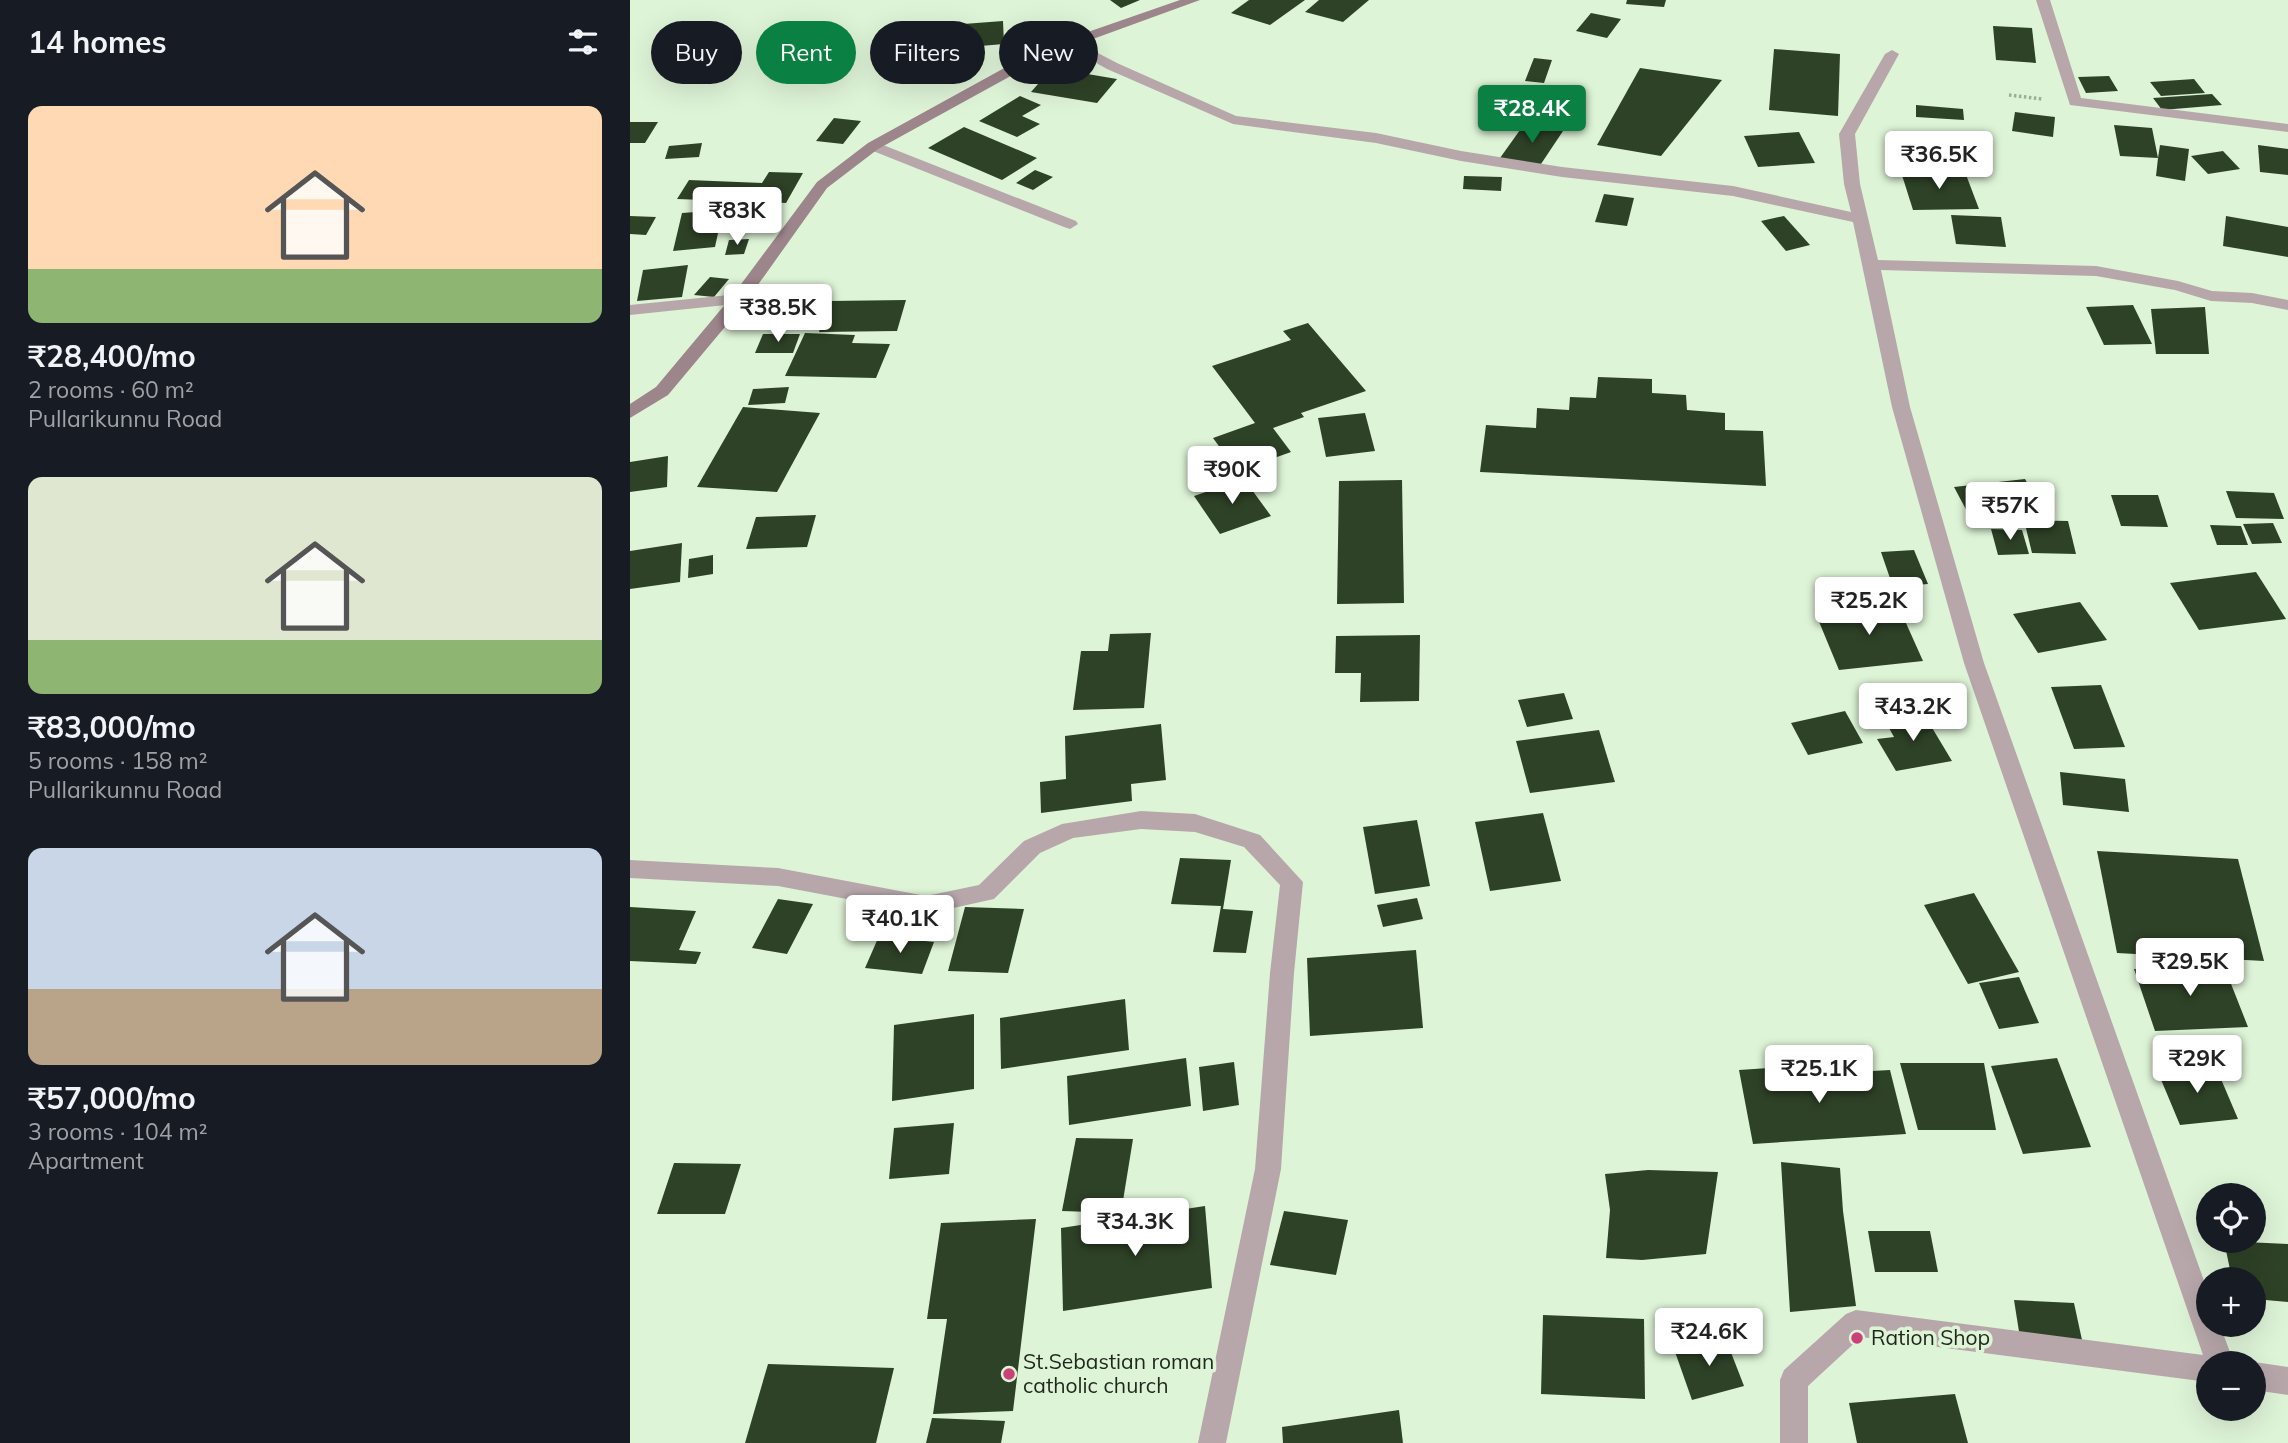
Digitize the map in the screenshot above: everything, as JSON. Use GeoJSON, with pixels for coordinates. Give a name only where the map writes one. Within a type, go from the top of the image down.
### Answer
{"type":"FeatureCollection","features":[{"type":"Feature","properties":{"kind":"main road"},"geometry":{"type":"LineString","coordinates":[[1098,34],[1193,0]]}},
{"type":"Feature","properties":{"kind":"main road"},"geometry":{"type":"LineString","coordinates":[[630,412],[662,391],[738,299],[822,186],[873,146],[999,77]]}},
{"type":"Feature","properties":{"kind":"street"},"geometry":{"type":"LineString","coordinates":[[2043,0],[2075,102],[2288,128]]}},
{"type":"Feature","properties":{"kind":"street"},"geometry":{"type":"LineString","coordinates":[[1892,54],[1847,134],[1852,184],[1901,407],[1974,663],[2216,1351]]}},
{"type":"Feature","properties":{"kind":"street"},"geometry":{"type":"LineString","coordinates":[[1098,58],[1233,120],[1376,138],[1461,156],[1562,172],[1733,191],[1860,219]]}},
{"type":"Feature","properties":{"kind":"street"},"geometry":{"type":"LineString","coordinates":[[873,146],[1070,224]]}},
{"type":"Feature","properties":{"kind":"street"},"geometry":{"type":"LineString","coordinates":[[1871,265],[2096,271],[2178,286],[2211,296],[2288,305]]}},
{"type":"Feature","properties":{"kind":"street"},"geometry":{"type":"LineString","coordinates":[[630,310],[738,299]]}},
{"type":"Feature","properties":{"kind":"street"},"geometry":{"type":"LineString","coordinates":[[630,869],[778,877],[926,905],[986,893],[1032,847],[1070,830],[1141,820],[1195,823],[1252,842],[1292,882],[1282,973],[1268,1169],[1212,1443]]}},
{"type":"Feature","properties":{"kind":"street"},"geometry":{"type":"LineString","coordinates":[[1794,1443],[1794,1380],[1856,1323],[2196,1367]]}},
{"type":"Feature","properties":{"kind":"street"},"geometry":{"type":"LineString","coordinates":[[2266,1378],[2288,1381]]}},
{"type":"Feature","properties":{"kind":"building"},"geometry":{"type":"Polygon","coordinates":[[[1110,0],[1140,0],[1121,8],[1110,0]]]}},
{"type":"Feature","properties":{"kind":"building"},"geometry":{"type":"Polygon","coordinates":[[[1249,0],[1305,0],[1270,25],[1231,13],[1249,0]]]}},
{"type":"Feature","properties":{"kind":"building"},"geometry":{"type":"Polygon","coordinates":[[[1319,0],[1369,0],[1343,22],[1305,12],[1319,0]]]}},
{"type":"Feature","properties":{"kind":"building"},"geometry":{"type":"Polygon","coordinates":[[[1627,0],[1666,0],[1664,7],[1626,4],[1627,0]]]}},
{"type":"Feature","properties":{"kind":"building"},"geometry":{"type":"Polygon","coordinates":[[[1591,13],[1621,19],[1607,38],[1576,31],[1591,13]]]}},
{"type":"Feature","properties":{"kind":"building"},"geometry":{"type":"Polygon","coordinates":[[[999,21],[999,44],[985,46],[985,22],[999,21]]]}},
{"type":"Feature","properties":{"kind":"building"},"geometry":{"type":"Polygon","coordinates":[[[1993,26],[2032,28],[2036,63],[1996,60],[1993,26]]]}},
{"type":"Feature","properties":{"kind":"building"},"geometry":{"type":"Polygon","coordinates":[[[1774,49],[1840,54],[1838,116],[1769,110],[1774,49]]]}},
{"type":"Feature","properties":{"kind":"building"},"geometry":{"type":"Polygon","coordinates":[[[1534,58],[1552,60],[1544,83],[1525,81],[1534,58]]]}},
{"type":"Feature","properties":{"kind":"building"},"geometry":{"type":"Polygon","coordinates":[[[1640,68],[1722,80],[1661,156],[1597,145],[1640,68]]]}},
{"type":"Feature","properties":{"kind":"building"},"geometry":{"type":"Polygon","coordinates":[[[1098,76],[1117,79],[1097,103],[1031,92],[1038,84],[1098,84],[1098,76]]]}},
{"type":"Feature","properties":{"kind":"building"},"geometry":{"type":"Polygon","coordinates":[[[2109,76],[2118,91],[2086,93],[2078,77],[2109,76]]]}},
{"type":"Feature","properties":{"kind":"building"},"geometry":{"type":"Polygon","coordinates":[[[2194,79],[2205,93],[2161,96],[2150,82],[2194,79]]]}},
{"type":"Feature","properties":{"kind":"building"},"geometry":{"type":"Polygon","coordinates":[[[2212,94],[2222,105],[2162,110],[2153,98],[2212,94]]]}},
{"type":"Feature","properties":{"kind":"building"},"geometry":{"type":"Polygon","coordinates":[[[1020,96],[1041,105],[1022,116],[1040,124],[1017,137],[979,121],[1020,96]]]}},
{"type":"Feature","properties":{"kind":"building"},"geometry":{"type":"Polygon","coordinates":[[[1916,105],[1963,109],[1964,120],[1916,117],[1916,105]]]}},
{"type":"Feature","properties":{"kind":"building"},"geometry":{"type":"Polygon","coordinates":[[[2015,112],[2055,117],[2053,137],[2012,131],[2015,112]]]}},
{"type":"Feature","properties":{"kind":"building"},"geometry":{"type":"Polygon","coordinates":[[[834,118],[861,121],[843,144],[816,141],[834,118]]]}},
{"type":"Feature","properties":{"kind":"building"},"geometry":{"type":"Polygon","coordinates":[[[630,122],[658,122],[645,143],[630,143],[630,122]]]}},
{"type":"Feature","properties":{"kind":"building"},"geometry":{"type":"Polygon","coordinates":[[[1525,123],[1563,131],[1539,167],[1500,158],[1525,123]]]}},
{"type":"Feature","properties":{"kind":"building"},"geometry":{"type":"Polygon","coordinates":[[[2114,125],[2152,128],[2158,158],[2120,156],[2114,125]]]}},
{"type":"Feature","properties":{"kind":"building"},"geometry":{"type":"Polygon","coordinates":[[[964,127],[1037,158],[1002,180],[928,148],[964,127]]]}},
{"type":"Feature","properties":{"kind":"building"},"geometry":{"type":"Polygon","coordinates":[[[1799,132],[1815,163],[1758,167],[1744,136],[1799,132]]]}},
{"type":"Feature","properties":{"kind":"building"},"geometry":{"type":"Polygon","coordinates":[[[702,143],[699,157],[665,159],[669,146],[702,143]]]}},
{"type":"Feature","properties":{"kind":"building"},"geometry":{"type":"Polygon","coordinates":[[[1921,143],[1968,146],[1970,165],[1924,162],[1921,143]]]}},
{"type":"Feature","properties":{"kind":"building"},"geometry":{"type":"Polygon","coordinates":[[[2160,145],[2189,149],[2185,181],[2156,176],[2160,145]]]}},
{"type":"Feature","properties":{"kind":"building"},"geometry":{"type":"Polygon","coordinates":[[[2258,145],[2288,149],[2288,175],[2260,172],[2258,145]]]}},
{"type":"Feature","properties":{"kind":"building"},"geometry":{"type":"Polygon","coordinates":[[[2223,151],[2240,169],[2208,174],[2191,156],[2223,151]]]}},
{"type":"Feature","properties":{"kind":"building"},"geometry":{"type":"Polygon","coordinates":[[[1035,170],[1053,177],[1033,190],[1016,183],[1035,170]]]}},
{"type":"Feature","properties":{"kind":"building"},"geometry":{"type":"Polygon","coordinates":[[[769,172],[803,173],[786,203],[677,199],[689,180],[762,183],[769,172]]]}},
{"type":"Feature","properties":{"kind":"building"},"geometry":{"type":"Polygon","coordinates":[[[1901,172],[1965,172],[1979,209],[1913,210],[1901,172]]]}},
{"type":"Feature","properties":{"kind":"building"},"geometry":{"type":"Polygon","coordinates":[[[1464,176],[1502,177],[1501,191],[1463,189],[1464,176]]]}},
{"type":"Feature","properties":{"kind":"building"},"geometry":{"type":"Polygon","coordinates":[[[1604,194],[1634,198],[1627,226],[1595,222],[1604,194]]]}},
{"type":"Feature","properties":{"kind":"building"},"geometry":{"type":"Polygon","coordinates":[[[723,210],[715,247],[673,251],[682,213],[723,210]]]}},
{"type":"Feature","properties":{"kind":"building"},"geometry":{"type":"Polygon","coordinates":[[[1951,215],[2001,217],[2006,247],[1956,244],[1951,215]]]}},
{"type":"Feature","properties":{"kind":"building"},"geometry":{"type":"Polygon","coordinates":[[[630,216],[656,217],[646,235],[630,234],[630,216]]]}},
{"type":"Feature","properties":{"kind":"building"},"geometry":{"type":"Polygon","coordinates":[[[1784,216],[1810,245],[1786,251],[1761,221],[1784,216]]]}},
{"type":"Feature","properties":{"kind":"building"},"geometry":{"type":"Polygon","coordinates":[[[2226,216],[2288,227],[2288,257],[2223,246],[2226,216]]]}},
{"type":"Feature","properties":{"kind":"building"},"geometry":{"type":"Polygon","coordinates":[[[749,239],[744,254],[725,255],[729,240],[749,239]]]}},
{"type":"Feature","properties":{"kind":"building"},"geometry":{"type":"Polygon","coordinates":[[[688,265],[682,297],[637,301],[643,270],[688,265]]]}},
{"type":"Feature","properties":{"kind":"building"},"geometry":{"type":"Polygon","coordinates":[[[710,277],[729,279],[714,297],[694,295],[710,277]]]}},
{"type":"Feature","properties":{"kind":"building"},"geometry":{"type":"Polygon","coordinates":[[[906,300],[897,331],[819,332],[829,301],[906,300]]]}},
{"type":"Feature","properties":{"kind":"building"},"geometry":{"type":"Polygon","coordinates":[[[2133,305],[2152,344],[2104,345],[2086,307],[2133,305]]]}},
{"type":"Feature","properties":{"kind":"building"},"geometry":{"type":"Polygon","coordinates":[[[785,307],[824,310],[814,327],[774,325],[785,307]]]}},
{"type":"Feature","properties":{"kind":"building"},"geometry":{"type":"Polygon","coordinates":[[[2205,307],[2209,354],[2156,354],[2151,309],[2205,307]]]}},
{"type":"Feature","properties":{"kind":"building"},"geometry":{"type":"Polygon","coordinates":[[[1308,323],[1366,391],[1301,413],[1304,417],[1273,428],[1291,452],[1237,471],[1213,438],[1255,423],[1212,366],[1291,340],[1283,331],[1308,323]]]}},
{"type":"Feature","properties":{"kind":"building"},"geometry":{"type":"Polygon","coordinates":[[[805,333],[855,335],[852,343],[890,344],[876,378],[785,376],[805,333]]]}},
{"type":"Feature","properties":{"kind":"building"},"geometry":{"type":"Polygon","coordinates":[[[763,334],[800,334],[793,353],[755,353],[763,334]]]}},
{"type":"Feature","properties":{"kind":"building"},"geometry":{"type":"Polygon","coordinates":[[[1598,377],[1652,379],[1652,393],[1686,395],[1687,410],[1725,413],[1725,430],[1763,431],[1766,486],[1480,472],[1486,425],[1536,428],[1537,408],[1569,410],[1570,397],[1596,398],[1598,377]]]}},
{"type":"Feature","properties":{"kind":"building"},"geometry":{"type":"Polygon","coordinates":[[[789,387],[785,403],[748,405],[753,389],[789,387]]]}},
{"type":"Feature","properties":{"kind":"building"},"geometry":{"type":"Polygon","coordinates":[[[743,407],[820,413],[777,492],[697,487],[743,407]]]}},
{"type":"Feature","properties":{"kind":"building"},"geometry":{"type":"Polygon","coordinates":[[[1365,413],[1375,451],[1326,457],[1318,418],[1365,413]]]}},
{"type":"Feature","properties":{"kind":"building"},"geometry":{"type":"Polygon","coordinates":[[[668,456],[667,487],[630,492],[630,462],[668,456]]]}},
{"type":"Feature","properties":{"kind":"building"},"geometry":{"type":"Polygon","coordinates":[[[1244,479],[1271,516],[1220,534],[1194,496],[1244,479]]]}},
{"type":"Feature","properties":{"kind":"building"},"geometry":{"type":"Polygon","coordinates":[[[2025,479],[2042,509],[1970,517],[1954,487],[2025,479]]]}},
{"type":"Feature","properties":{"kind":"building"},"geometry":{"type":"Polygon","coordinates":[[[1402,480],[1404,603],[1337,604],[1339,481],[1402,480]]]}},
{"type":"Feature","properties":{"kind":"building"},"geometry":{"type":"Polygon","coordinates":[[[2226,491],[2274,493],[2284,519],[2236,518],[2226,491]]]}},
{"type":"Feature","properties":{"kind":"building"},"geometry":{"type":"Polygon","coordinates":[[[2111,495],[2158,495],[2168,527],[2121,526],[2111,495]]]}},
{"type":"Feature","properties":{"kind":"building"},"geometry":{"type":"Polygon","coordinates":[[[816,515],[807,547],[746,549],[756,517],[816,515]]]}},
{"type":"Feature","properties":{"kind":"building"},"geometry":{"type":"Polygon","coordinates":[[[2024,520],[2068,521],[2076,554],[2032,553],[2024,520]]]}},
{"type":"Feature","properties":{"kind":"building"},"geometry":{"type":"Polygon","coordinates":[[[2273,523],[2282,543],[2252,544],[2243,524],[2273,523]]]}},
{"type":"Feature","properties":{"kind":"building"},"geometry":{"type":"Polygon","coordinates":[[[2210,525],[2241,526],[2248,545],[2217,545],[2210,525]]]}},
{"type":"Feature","properties":{"kind":"building"},"geometry":{"type":"Polygon","coordinates":[[[1991,529],[2022,530],[2029,554],[1998,555],[1991,529]]]}},
{"type":"Feature","properties":{"kind":"building"},"geometry":{"type":"Polygon","coordinates":[[[682,543],[680,582],[630,589],[630,551],[682,543]]]}},
{"type":"Feature","properties":{"kind":"building"},"geometry":{"type":"Polygon","coordinates":[[[1914,550],[1928,584],[1893,587],[1881,552],[1914,550]]]}},
{"type":"Feature","properties":{"kind":"building"},"geometry":{"type":"Polygon","coordinates":[[[713,555],[713,574],[688,578],[689,559],[713,555]]]}},
{"type":"Feature","properties":{"kind":"building"},"geometry":{"type":"Polygon","coordinates":[[[2256,572],[2286,619],[2199,630],[2170,583],[2256,572]]]}},
{"type":"Feature","properties":{"kind":"building"},"geometry":{"type":"Polygon","coordinates":[[[2080,602],[2107,640],[2038,653],[2013,614],[2080,602]]]}},
{"type":"Feature","properties":{"kind":"building"},"geometry":{"type":"Polygon","coordinates":[[[1897,603],[1923,661],[1839,670],[1815,612],[1897,603]]]}},
{"type":"Feature","properties":{"kind":"building"},"geometry":{"type":"Polygon","coordinates":[[[1151,633],[1144,708],[1073,710],[1081,651],[1108,651],[1110,634],[1151,633]]]}},
{"type":"Feature","properties":{"kind":"building"},"geometry":{"type":"Polygon","coordinates":[[[1420,635],[1419,701],[1360,702],[1361,673],[1335,673],[1336,636],[1420,635]]]}},
{"type":"Feature","properties":{"kind":"building"},"geometry":{"type":"Polygon","coordinates":[[[2101,685],[2125,747],[2074,749],[2051,687],[2101,685]]]}},
{"type":"Feature","properties":{"kind":"building"},"geometry":{"type":"Polygon","coordinates":[[[1564,693],[1573,719],[1527,727],[1518,700],[1564,693]]]}},
{"type":"Feature","properties":{"kind":"building"},"geometry":{"type":"Polygon","coordinates":[[[1845,711],[1863,743],[1808,755],[1791,723],[1845,711]]]}},
{"type":"Feature","properties":{"kind":"building"},"geometry":{"type":"Polygon","coordinates":[[[1925,716],[1952,761],[1896,771],[1877,739],[1894,737],[1883,717],[1925,716]]]}},
{"type":"Feature","properties":{"kind":"building"},"geometry":{"type":"Polygon","coordinates":[[[1161,724],[1166,780],[1131,784],[1132,801],[1041,813],[1040,782],[1066,779],[1065,736],[1161,724]]]}},
{"type":"Feature","properties":{"kind":"building"},"geometry":{"type":"Polygon","coordinates":[[[1599,730],[1615,782],[1530,793],[1516,741],[1599,730]]]}},
{"type":"Feature","properties":{"kind":"building"},"geometry":{"type":"Polygon","coordinates":[[[2060,772],[2125,779],[2129,812],[2063,805],[2060,772]]]}},
{"type":"Feature","properties":{"kind":"building"},"geometry":{"type":"Polygon","coordinates":[[[1543,813],[1561,881],[1490,891],[1475,822],[1543,813]]]}},
{"type":"Feature","properties":{"kind":"building"},"geometry":{"type":"Polygon","coordinates":[[[1417,820],[1430,886],[1375,894],[1363,827],[1417,820]]]}},
{"type":"Feature","properties":{"kind":"building"},"geometry":{"type":"Polygon","coordinates":[[[2097,851],[2238,859],[2264,961],[2117,953],[2097,851]]]}},
{"type":"Feature","properties":{"kind":"building"},"geometry":{"type":"Polygon","coordinates":[[[1180,858],[1231,860],[1223,909],[1253,911],[1246,953],[1213,952],[1221,906],[1171,904],[1180,858]]]}},
{"type":"Feature","properties":{"kind":"building"},"geometry":{"type":"Polygon","coordinates":[[[1974,893],[2019,972],[1968,984],[1924,905],[1974,893]]]}},
{"type":"Feature","properties":{"kind":"building"},"geometry":{"type":"Polygon","coordinates":[[[1417,898],[1423,919],[1383,927],[1377,905],[1417,898]]]}},
{"type":"Feature","properties":{"kind":"building"},"geometry":{"type":"Polygon","coordinates":[[[778,899],[813,904],[787,954],[752,948],[778,899]]]}},
{"type":"Feature","properties":{"kind":"building"},"geometry":{"type":"Polygon","coordinates":[[[630,907],[696,911],[679,950],[701,952],[696,964],[630,961],[630,907]]]}},
{"type":"Feature","properties":{"kind":"building"},"geometry":{"type":"Polygon","coordinates":[[[965,907],[1024,909],[1008,973],[948,971],[965,907]]]}},
{"type":"Feature","properties":{"kind":"building"},"geometry":{"type":"Polygon","coordinates":[[[879,936],[934,942],[922,974],[865,968],[879,936]]]}},
{"type":"Feature","properties":{"kind":"building"},"geometry":{"type":"Polygon","coordinates":[[[1416,950],[1423,1028],[1310,1036],[1307,958],[1416,950]]]}},
{"type":"Feature","properties":{"kind":"building"},"geometry":{"type":"Polygon","coordinates":[[[2224,966],[2248,1027],[2155,1031],[2134,969],[2224,966]]]}},
{"type":"Feature","properties":{"kind":"building"},"geometry":{"type":"Polygon","coordinates":[[[2019,977],[2039,1023],[1999,1029],[1979,983],[2019,977]]]}},
{"type":"Feature","properties":{"kind":"building"},"geometry":{"type":"Polygon","coordinates":[[[1125,999],[1129,1050],[1001,1069],[1000,1018],[1125,999]]]}},
{"type":"Feature","properties":{"kind":"building"},"geometry":{"type":"Polygon","coordinates":[[[974,1014],[974,1089],[892,1101],[894,1025],[974,1014]]]}},
{"type":"Feature","properties":{"kind":"building"},"geometry":{"type":"Polygon","coordinates":[[[1186,1058],[1191,1106],[1069,1125],[1067,1076],[1186,1058]]]}},
{"type":"Feature","properties":{"kind":"building"},"geometry":{"type":"Polygon","coordinates":[[[2057,1058],[2091,1147],[2023,1154],[1991,1066],[2057,1058]]]}},
{"type":"Feature","properties":{"kind":"building"},"geometry":{"type":"Polygon","coordinates":[[[1234,1062],[1239,1105],[1203,1111],[1199,1067],[1234,1062]]]}},
{"type":"Feature","properties":{"kind":"building"},"geometry":{"type":"Polygon","coordinates":[[[1900,1063],[1984,1063],[1996,1130],[1918,1130],[1900,1063]]]}},
{"type":"Feature","properties":{"kind":"building"},"geometry":{"type":"Polygon","coordinates":[[[1814,1065],[1817,1074],[1890,1070],[1906,1134],[1753,1144],[1739,1070],[1814,1065]]]}},
{"type":"Feature","properties":{"kind":"building"},"geometry":{"type":"Polygon","coordinates":[[[2215,1065],[2238,1119],[2180,1125],[2157,1070],[2215,1065]]]}},
{"type":"Feature","properties":{"kind":"building"},"geometry":{"type":"Polygon","coordinates":[[[954,1123],[949,1174],[889,1179],[894,1128],[954,1123]]]}},
{"type":"Feature","properties":{"kind":"building"},"geometry":{"type":"Polygon","coordinates":[[[1076,1138],[1133,1139],[1121,1213],[1062,1211],[1076,1138]]]}},
{"type":"Feature","properties":{"kind":"building"},"geometry":{"type":"Polygon","coordinates":[[[1781,1162],[1840,1168],[1856,1306],[1790,1312],[1781,1162]]]}},
{"type":"Feature","properties":{"kind":"building"},"geometry":{"type":"Polygon","coordinates":[[[674,1163],[741,1164],[725,1214],[657,1214],[674,1163]]]}},
{"type":"Feature","properties":{"kind":"building"},"geometry":{"type":"Polygon","coordinates":[[[1648,1170],[1718,1172],[1706,1254],[1642,1260],[1606,1258],[1610,1210],[1605,1174],[1648,1170]]]}},
{"type":"Feature","properties":{"kind":"building"},"geometry":{"type":"Polygon","coordinates":[[[1205,1206],[1212,1288],[1063,1311],[1061,1228],[1205,1206]]]}},
{"type":"Feature","properties":{"kind":"building"},"geometry":{"type":"Polygon","coordinates":[[[1284,1211],[1348,1220],[1336,1275],[1270,1265],[1284,1211]]]}},
{"type":"Feature","properties":{"kind":"building"},"geometry":{"type":"Polygon","coordinates":[[[1036,1219],[1013,1411],[933,1414],[947,1319],[927,1319],[941,1223],[1036,1219]]]}},
{"type":"Feature","properties":{"kind":"building"},"geometry":{"type":"Polygon","coordinates":[[[1868,1231],[1930,1231],[1938,1272],[1875,1272],[1868,1231]]]}},
{"type":"Feature","properties":{"kind":"building"},"geometry":{"type":"Polygon","coordinates":[[[2266,1243],[2288,1244],[2288,1302],[2266,1300],[2266,1267],[2229,1267],[2227,1253],[2266,1253],[2266,1243]]]}},
{"type":"Feature","properties":{"kind":"building"},"geometry":{"type":"Polygon","coordinates":[[[2014,1300],[2074,1303],[2082,1340],[2020,1338],[2014,1300]]]}},
{"type":"Feature","properties":{"kind":"building"},"geometry":{"type":"Polygon","coordinates":[[[1543,1315],[1644,1319],[1645,1399],[1541,1394],[1543,1315]]]}},
{"type":"Feature","properties":{"kind":"building"},"geometry":{"type":"Polygon","coordinates":[[[1725,1337],[1744,1386],[1692,1400],[1674,1349],[1725,1337]]]}},
{"type":"Feature","properties":{"kind":"building"},"geometry":{"type":"Polygon","coordinates":[[[768,1364],[894,1368],[876,1443],[745,1443],[768,1364]]]}},
{"type":"Feature","properties":{"kind":"building"},"geometry":{"type":"Polygon","coordinates":[[[1955,1394],[1968,1443],[1857,1443],[1849,1403],[1955,1394]]]}},
{"type":"Feature","properties":{"kind":"building"},"geometry":{"type":"Polygon","coordinates":[[[1399,1410],[1403,1443],[1283,1443],[1282,1427],[1399,1410]]]}},
{"type":"Feature","properties":{"kind":"building"},"geometry":{"type":"Polygon","coordinates":[[[932,1418],[1005,1421],[1001,1443],[926,1443],[932,1418]]]}},
{"type":"Feature","properties":{"kind":"place","name":"Ration Shop"},"geometry":{"type":"Point","coordinates":[1857,1338]}},
{"type":"Feature","properties":{"kind":"place","name":"St.Sebastian roman catholic church"},"geometry":{"type":"Point","coordinates":[1009,1374]}}]}
